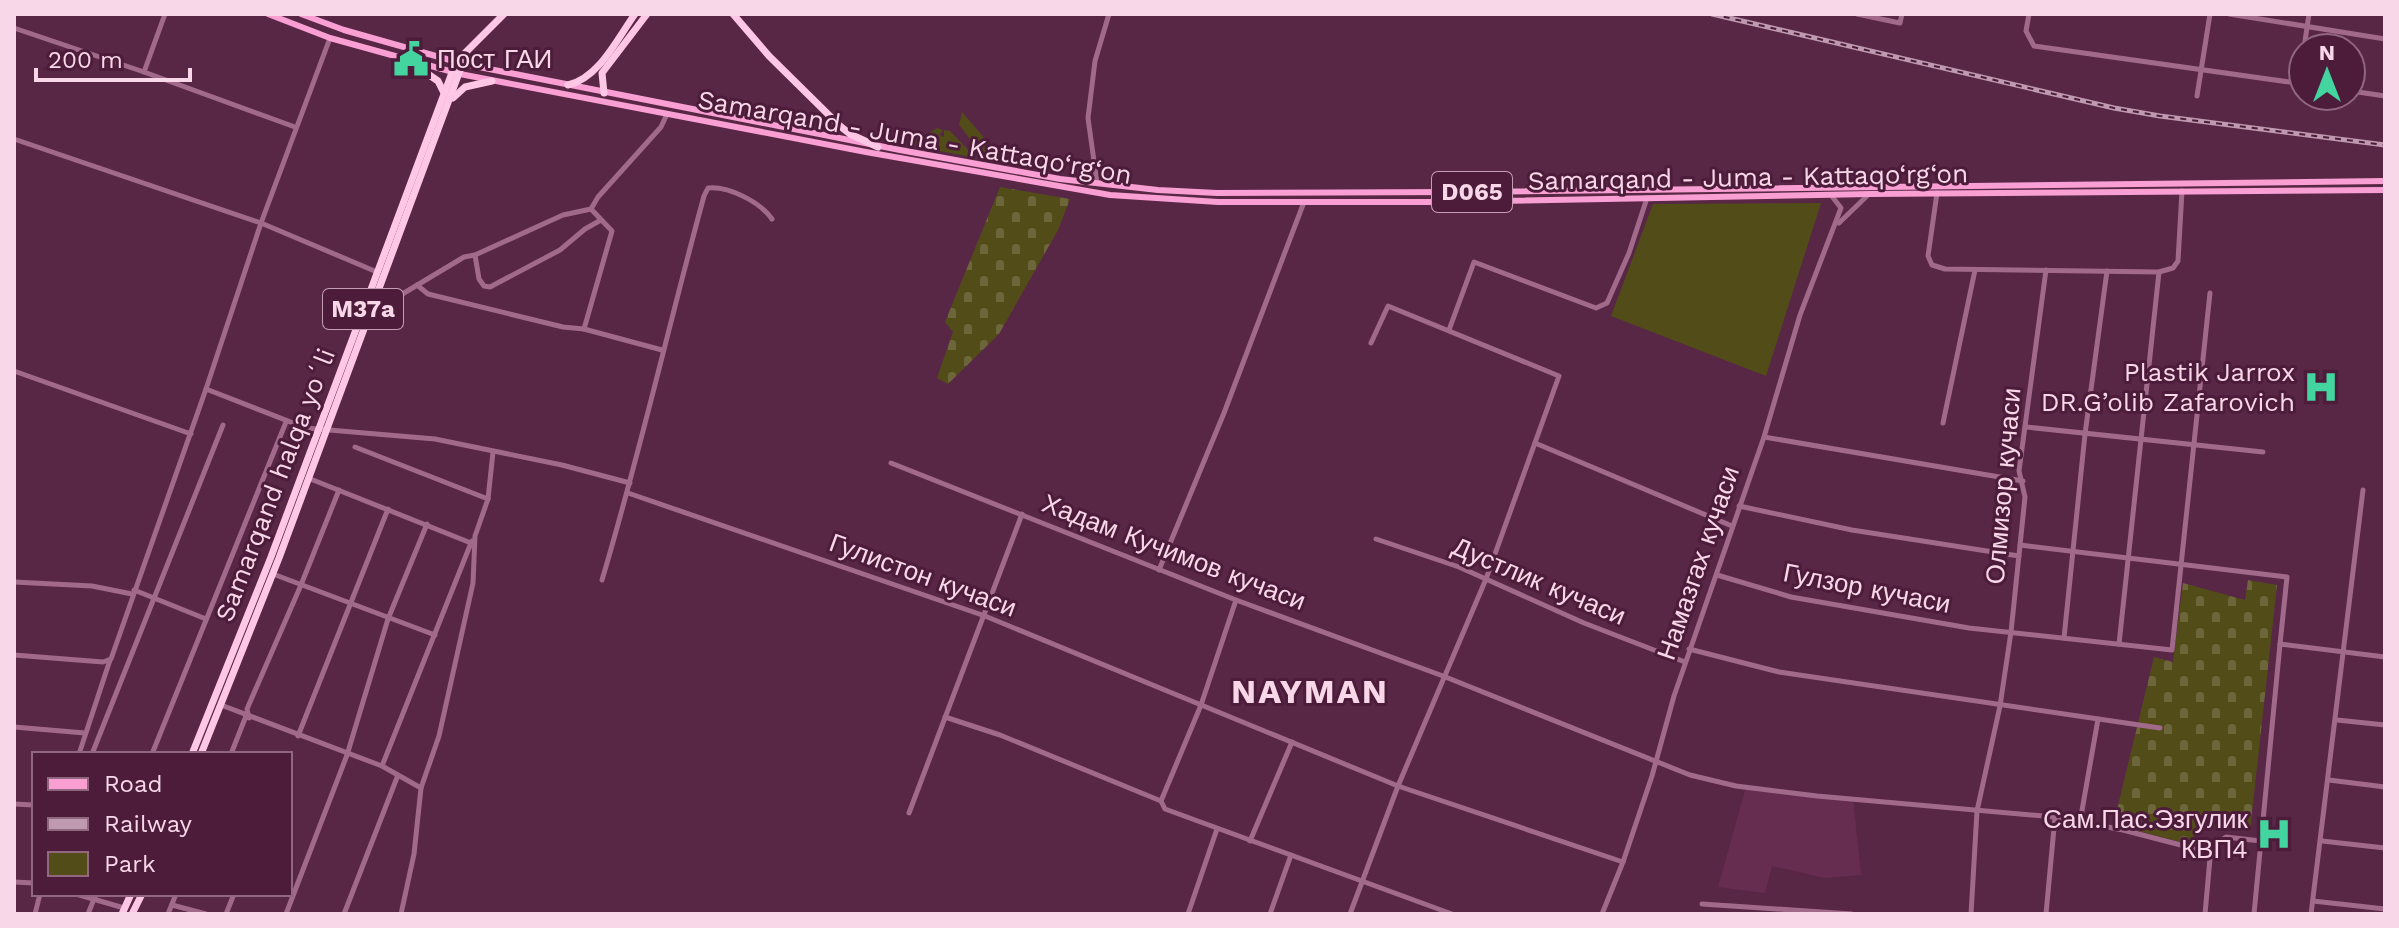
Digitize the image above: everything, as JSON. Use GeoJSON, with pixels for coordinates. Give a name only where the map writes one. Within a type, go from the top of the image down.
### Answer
{"type":"FeatureCollection","features":[{"type":"Feature","properties":{"kind":"highway","name":"Samarqand halqa yoʻli"},"geometry":{"type":"LineString","coordinates":[[202,752],[273,574],[322,430],[460,63],[504,14]]}},
{"type":"Feature","properties":{"kind":"highway"},"geometry":{"type":"LineString","coordinates":[[568,85],[578,83],[595,70],[635,14]]}},
{"type":"Feature","properties":{"kind":"highway"},"geometry":{"type":"LineString","coordinates":[[604,93],[602,73],[647,14]]}},
{"type":"Feature","properties":{"kind":"highway"},"geometry":{"type":"LineString","coordinates":[[733,14],[769,56],[840,126],[878,147]]}},
{"type":"Feature","properties":{"kind":"highway"},"geometry":{"type":"LineString","coordinates":[[409,61],[438,81],[448,98],[465,87],[492,81]]}},
{"type":"Feature","properties":{"kind":"highway","name":"Samarqand halqa yoʻli"},"geometry":{"type":"LineString","coordinates":[[193,752],[368,315],[380,273]]}},
{"type":"Feature","properties":{"kind":"highway"},"geometry":{"type":"LineString","coordinates":[[132,914],[141,896]]}},
{"type":"Feature","properties":{"kind":"main road","name":"Samarqand - Juma - Kattaqo‘rg‘on"},"geometry":{"type":"LineString","coordinates":[[268,14],[330,38],[492,81],[1110,195],[1218,202],[1598,199],[2385,181]]}},
{"type":"Feature","properties":{"kind":"main road","name":"Samarqand - Juma - Kattaqo‘rg‘on"},"geometry":{"type":"LineString","coordinates":[[301,14],[344,30],[460,63],[878,147],[1097,184],[1217,193],[1597,189],[2385,190]]}},
{"type":"Feature","properties":{"kind":"main road"},"geometry":{"type":"LineString","coordinates":[[1597,189],[1598,199]]}},
{"type":"Feature","properties":{"kind":"main road"},"geometry":{"type":"LineString","coordinates":[[1391,191],[1391,201]]}},
{"type":"Feature","properties":{"kind":"street"},"geometry":{"type":"LineString","coordinates":[[144,72],[165,14]]}},
{"type":"Feature","properties":{"kind":"street"},"geometry":{"type":"LineString","coordinates":[[1097,184],[1088,118],[1095,61],[1109,14]]}},
{"type":"Feature","properties":{"kind":"street"},"geometry":{"type":"LineString","coordinates":[[1857,14],[1900,23],[1902,14]]}},
{"type":"Feature","properties":{"kind":"street"},"geometry":{"type":"LineString","coordinates":[[2029,14],[2026,31],[2034,46],[2287,81]]}},
{"type":"Feature","properties":{"kind":"street"},"geometry":{"type":"LineString","coordinates":[[2197,96],[2210,14]]}},
{"type":"Feature","properties":{"kind":"street"},"geometry":{"type":"LineString","coordinates":[[2229,14],[2385,39]]}},
{"type":"Feature","properties":{"kind":"street"},"geometry":{"type":"LineString","coordinates":[[2306,32],[2309,14]]}},
{"type":"Feature","properties":{"kind":"street"},"geometry":{"type":"LineString","coordinates":[[14,28],[295,127]]}},
{"type":"Feature","properties":{"kind":"street"},"geometry":{"type":"LineString","coordinates":[[80,752],[261,223],[330,38]]}},
{"type":"Feature","properties":{"kind":"street"},"geometry":{"type":"LineString","coordinates":[[368,315],[464,257],[475,255],[563,215],[591,209],[598,197],[661,127],[667,114]]}},
{"type":"Feature","properties":{"kind":"street"},"geometry":{"type":"LineString","coordinates":[[14,139],[261,223],[380,273]]}},
{"type":"Feature","properties":{"kind":"street"},"geometry":{"type":"LineString","coordinates":[[602,580],[708,188],[749,200],[772,219]]}},
{"type":"Feature","properties":{"kind":"street"},"geometry":{"type":"LineString","coordinates":[[1937,193],[1928,256],[1932,265],[1945,269],[1975,270],[2159,272],[2173,268],[2180,251],[2182,191]]}},
{"type":"Feature","properties":{"kind":"street"},"geometry":{"type":"LineString","coordinates":[[1835,227],[1870,194]]}},
{"type":"Feature","properties":{"kind":"street"},"geometry":{"type":"LineString","coordinates":[[1830,195],[1841,208],[1835,227]]}},
{"type":"Feature","properties":{"kind":"street"},"geometry":{"type":"LineString","coordinates":[[1449,330],[1474,262],[1596,308],[1603,307],[1629,253],[1647,198]]}},
{"type":"Feature","properties":{"kind":"street"},"geometry":{"type":"LineString","coordinates":[[1159,570],[1224,413],[1304,202]]}},
{"type":"Feature","properties":{"kind":"street"},"geometry":{"type":"LineString","coordinates":[[584,329],[612,231],[591,209]]}},
{"type":"Feature","properties":{"kind":"street"},"geometry":{"type":"LineString","coordinates":[[475,255],[479,279],[484,286],[490,287],[560,250],[601,220]]}},
{"type":"Feature","properties":{"kind":"street","name":"Намазгах кучаси"},"geometry":{"type":"LineString","coordinates":[[1602,914],[1623,862],[1689,649],[1764,437],[1800,315],[1835,227]]}},
{"type":"Feature","properties":{"kind":"street"},"geometry":{"type":"LineString","coordinates":[[1943,423],[1975,270]]}},
{"type":"Feature","properties":{"kind":"street","name":"Олмизор кучаси"},"geometry":{"type":"LineString","coordinates":[[1971,914],[1977,811],[2000,706],[2011,632],[2025,497],[2019,471],[2046,270]]}},
{"type":"Feature","properties":{"kind":"street"},"geometry":{"type":"LineString","coordinates":[[2064,638],[2085,434],[2107,271]]}},
{"type":"Feature","properties":{"kind":"street"},"geometry":{"type":"LineString","coordinates":[[2119,644],[2159,272]]}},
{"type":"Feature","properties":{"kind":"street"},"geometry":{"type":"LineString","coordinates":[[417,285],[428,294],[662,350]]}},
{"type":"Feature","properties":{"kind":"street"},"geometry":{"type":"LineString","coordinates":[[2183,564],[2210,293]]}},
{"type":"Feature","properties":{"kind":"street"},"geometry":{"type":"LineString","coordinates":[[1350,914],[1398,786],[1486,579],[1559,376],[1388,306],[1371,343]]}},
{"type":"Feature","properties":{"kind":"street"},"geometry":{"type":"LineString","coordinates":[[14,371],[191,434]]}},
{"type":"Feature","properties":{"kind":"street"},"geometry":{"type":"LineString","coordinates":[[206,389],[286,422],[322,430],[435,439],[562,465],[630,483]]}},
{"type":"Feature","properties":{"kind":"street"},"geometry":{"type":"LineString","coordinates":[[153,752],[286,422]]}},
{"type":"Feature","properties":{"kind":"street"},"geometry":{"type":"LineString","coordinates":[[93,752],[223,425]]}},
{"type":"Feature","properties":{"kind":"street"},"geometry":{"type":"LineString","coordinates":[[2026,427],[2263,452]]}},
{"type":"Feature","properties":{"kind":"street"},"geometry":{"type":"LineString","coordinates":[[1764,437],[2023,481]]}},
{"type":"Feature","properties":{"kind":"street"},"geometry":{"type":"LineString","coordinates":[[1535,443],[1732,526]]}},
{"type":"Feature","properties":{"kind":"street"},"geometry":{"type":"LineString","coordinates":[[355,447],[488,499]]}},
{"type":"Feature","properties":{"kind":"street"},"geometry":{"type":"LineString","coordinates":[[382,766],[488,499],[493,452]]}},
{"type":"Feature","properties":{"kind":"street","name":"Хадам Кучимов кучаси"},"geometry":{"type":"LineString","coordinates":[[891,463],[1690,775],[1736,786],[1817,796],[2055,817],[2123,830],[2200,850],[2226,837],[2261,841]]}},
{"type":"Feature","properties":{"kind":"street"},"geometry":{"type":"LineString","coordinates":[[308,478],[473,540]]}},
{"type":"Feature","properties":{"kind":"street"},"geometry":{"type":"LineString","coordinates":[[232,752],[339,490]]}},
{"type":"Feature","properties":{"kind":"street"},"geometry":{"type":"LineString","coordinates":[[2311,914],[2363,490]]}},
{"type":"Feature","properties":{"kind":"street","name":"Гулистон кучаси"},"geometry":{"type":"LineString","coordinates":[[628,493],[985,616],[1398,786],[1623,862]]}},
{"type":"Feature","properties":{"kind":"street"},"geometry":{"type":"LineString","coordinates":[[1739,506],[1852,530],[2019,556]]}},
{"type":"Feature","properties":{"kind":"street"},"geometry":{"type":"LineString","coordinates":[[298,736],[388,509]]}},
{"type":"Feature","properties":{"kind":"street"},"geometry":{"type":"LineString","coordinates":[[909,813],[1022,514]]}},
{"type":"Feature","properties":{"kind":"street"},"geometry":{"type":"LineString","coordinates":[[286,914],[347,755],[388,619],[427,524]]}},
{"type":"Feature","properties":{"kind":"street","name":"Дустлик кучаси"},"geometry":{"type":"LineString","coordinates":[[1376,539],[1486,579],[1584,623],[1685,662]]}},
{"type":"Feature","properties":{"kind":"street"},"geometry":{"type":"LineString","coordinates":[[401,914],[414,854],[421,788],[439,736],[473,583],[473,540]]}},
{"type":"Feature","properties":{"kind":"street"},"geometry":{"type":"LineString","coordinates":[[2020,545],[2287,577],[2254,914]]}},
{"type":"Feature","properties":{"kind":"street","name":"Гулзор кучаси"},"geometry":{"type":"LineString","coordinates":[[1717,575],[1791,597],[1969,628],[2172,650],[2183,564]]}},
{"type":"Feature","properties":{"kind":"street"},"geometry":{"type":"LineString","coordinates":[[273,574],[435,635]]}},
{"type":"Feature","properties":{"kind":"street"},"geometry":{"type":"LineString","coordinates":[[14,582],[92,586],[133,592],[206,619]]}},
{"type":"Feature","properties":{"kind":"street"},"geometry":{"type":"LineString","coordinates":[[1161,801],[1201,705],[1236,600]]}},
{"type":"Feature","properties":{"kind":"street"},"geometry":{"type":"LineString","coordinates":[[2280,644],[2385,657]]}},
{"type":"Feature","properties":{"kind":"street"},"geometry":{"type":"LineString","coordinates":[[1689,649],[1779,672],[2160,728]]}},
{"type":"Feature","properties":{"kind":"street"},"geometry":{"type":"LineString","coordinates":[[14,655],[103,662],[111,659]]}},
{"type":"Feature","properties":{"kind":"street"},"geometry":{"type":"LineString","coordinates":[[221,705],[382,766],[421,788]]}},
{"type":"Feature","properties":{"kind":"street"},"geometry":{"type":"LineString","coordinates":[[945,717],[1000,735],[1161,801],[1165,809],[1452,914]]}},
{"type":"Feature","properties":{"kind":"street"},"geometry":{"type":"LineString","coordinates":[[2080,822],[2098,719]]}},
{"type":"Feature","properties":{"kind":"street"},"geometry":{"type":"LineString","coordinates":[[2337,720],[2385,725]]}},
{"type":"Feature","properties":{"kind":"street"},"geometry":{"type":"LineString","coordinates":[[14,727],[85,733]]}},
{"type":"Feature","properties":{"kind":"street"},"geometry":{"type":"LineString","coordinates":[[1250,841],[1292,742]]}},
{"type":"Feature","properties":{"kind":"street"},"geometry":{"type":"LineString","coordinates":[[344,914],[398,775]]}},
{"type":"Feature","properties":{"kind":"street"},"geometry":{"type":"LineString","coordinates":[[2329,780],[2385,787]]}},
{"type":"Feature","properties":{"kind":"street"},"geometry":{"type":"LineString","coordinates":[[2046,914],[2055,817]]}},
{"type":"Feature","properties":{"kind":"street"},"geometry":{"type":"LineString","coordinates":[[1188,914],[1217,829]]}},
{"type":"Feature","properties":{"kind":"street"},"geometry":{"type":"LineString","coordinates":[[2322,841],[2385,848]]}},
{"type":"Feature","properties":{"kind":"street"},"geometry":{"type":"LineString","coordinates":[[2205,914],[2211,847]]}},
{"type":"Feature","properties":{"kind":"street"},"geometry":{"type":"LineString","coordinates":[[1270,914],[1291,855]]}},
{"type":"Feature","properties":{"kind":"street"},"geometry":{"type":"LineString","coordinates":[[168,914],[175,896]]}},
{"type":"Feature","properties":{"kind":"street"},"geometry":{"type":"LineString","coordinates":[[88,914],[94,897],[123,911]]}},
{"type":"Feature","properties":{"kind":"street"},"geometry":{"type":"LineString","coordinates":[[2313,901],[2385,909]]}},
{"type":"Feature","properties":{"kind":"street"},"geometry":{"type":"LineString","coordinates":[[1702,904],[1852,914]]}},
{"type":"Feature","properties":{"kind":"street"},"geometry":{"type":"LineString","coordinates":[[172,905],[206,914]]}},
{"type":"Feature","properties":{"kind":"shaded area"},"geometry":{"type":"Polygon","coordinates":[[[1746,787],[1853,799],[1861,875],[1825,878],[1772,866],[1765,893],[1718,887],[1746,787]]]}},
{"type":"Feature","properties":{"kind":"green space"},"geometry":{"type":"Polygon","coordinates":[[[962,112],[1003,160],[1001,162],[988,158],[959,125],[962,112]]]}},
{"type":"Feature","properties":{"kind":"green space"},"geometry":{"type":"Polygon","coordinates":[[[937,128],[943,130],[939,135],[944,137],[944,130],[950,131],[976,158],[909,145],[937,128]]]}},
{"type":"Feature","properties":{"kind":"green space"},"geometry":{"type":"Polygon","coordinates":[[[1000,187],[1070,199],[1058,230],[999,334],[948,384],[937,378],[953,332],[945,322],[1000,187]]]}},
{"type":"Feature","properties":{"kind":"green space"},"geometry":{"type":"Polygon","coordinates":[[[1821,203],[1766,376],[1611,316],[1653,204],[1821,203]]]}},
{"type":"Feature","properties":{"kind":"green space"},"geometry":{"type":"Polygon","coordinates":[[[2248,580],[2277,585],[2250,831],[2196,825],[2192,845],[2131,829],[2130,820],[2116,814],[2154,657],[2173,662],[2183,583],[2245,600],[2248,580]]]}},
{"type":"Feature","properties":{"kind":"railway"},"geometry":{"type":"LineString","coordinates":[[1712,14],[2114,108],[2385,145]]}},
{"type":"Feature","properties":{"kind":"place","name":"Пост ГАИ"},"geometry":{"type":"Point","coordinates":[411,59]}},
{"type":"Feature","properties":{"kind":"place","name":"Plastik Jarrox DR.G’olib Zafarovich"},"geometry":{"type":"Point","coordinates":[2321,387]}},
{"type":"Feature","properties":{"kind":"place","name":"Сам.Пас.Эзгулик КВП4"},"geometry":{"type":"Point","coordinates":[2274,834]}},
{"type":"Feature","properties":{"kind":"district","name":"NAYMAN"},"geometry":{"type":"Point","coordinates":[1310,691]}}]}
